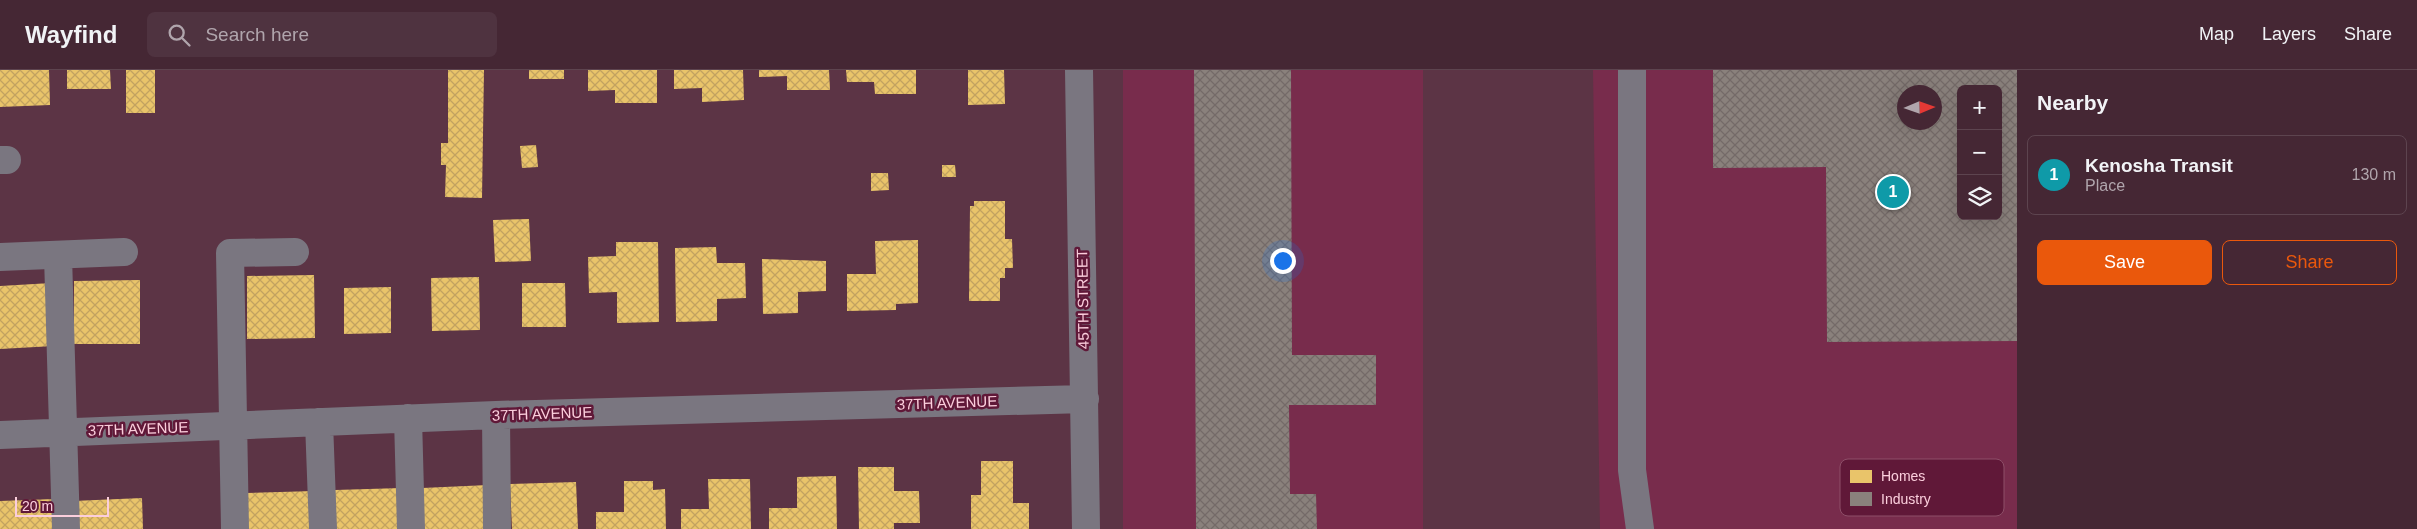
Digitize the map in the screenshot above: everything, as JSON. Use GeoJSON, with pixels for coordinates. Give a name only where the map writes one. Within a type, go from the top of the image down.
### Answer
{"type":"FeatureCollection","features":[{"type":"Feature","properties":{"kind":"street","name":"45TH STREET"},"geometry":{"type":"LineString","coordinates":[[1079,70],[1086,529]]}},
{"type":"Feature","properties":{"kind":"street"},"geometry":{"type":"LineString","coordinates":[[1632,70],[1632,470],[1640,529]]}},
{"type":"Feature","properties":{"kind":"street"},"geometry":{"type":"LineString","coordinates":[[0,257],[124,252]]}},
{"type":"Feature","properties":{"kind":"street"},"geometry":{"type":"LineString","coordinates":[[235,529],[230,253],[295,252]]}},
{"type":"Feature","properties":{"kind":"street"},"geometry":{"type":"LineString","coordinates":[[58,256],[66,529]]}},
{"type":"Feature","properties":{"kind":"street","name":"37TH AVENUE"},"geometry":{"type":"LineString","coordinates":[[0,435],[496,415],[1085,399]]}},
{"type":"Feature","properties":{"kind":"street"},"geometry":{"type":"LineString","coordinates":[[496,415],[497,529]]}},
{"type":"Feature","properties":{"kind":"street"},"geometry":{"type":"LineString","coordinates":[[408,418],[411,529]]}},
{"type":"Feature","properties":{"kind":"street"},"geometry":{"type":"LineString","coordinates":[[319,422],[323,529]]}},
{"type":"Feature","properties":{"kind":"shaded area"},"geometry":{"type":"Polygon","coordinates":[[[1123,70],[1423,70],[1423,529],[1123,529],[1123,70]]]}},
{"type":"Feature","properties":{"kind":"shaded area"},"geometry":{"type":"Polygon","coordinates":[[[1593,70],[2017,70],[2017,529],[1600,529],[1593,70]]]}},
{"type":"Feature","properties":{"kind":"building: Homes"},"geometry":{"type":"Polygon","coordinates":[[[0,70],[49,70],[50,105],[0,107],[0,70]]]}},
{"type":"Feature","properties":{"kind":"building: Homes"},"geometry":{"type":"Polygon","coordinates":[[[67,70],[110,70],[111,89],[67,89],[67,70]]]}},
{"type":"Feature","properties":{"kind":"building: Homes"},"geometry":{"type":"Polygon","coordinates":[[[126,70],[155,70],[155,113],[126,113],[126,70]]]}},
{"type":"Feature","properties":{"kind":"building: Homes"},"geometry":{"type":"Polygon","coordinates":[[[448,70],[484,70],[482,198],[445,197],[446,165],[441,165],[441,143],[448,143],[448,70]]]}},
{"type":"Feature","properties":{"kind":"building: Homes"},"geometry":{"type":"Polygon","coordinates":[[[529,70],[564,70],[564,79],[529,79],[529,70]]]}},
{"type":"Feature","properties":{"kind":"building: Homes"},"geometry":{"type":"Polygon","coordinates":[[[588,70],[657,70],[657,103],[615,103],[615,90],[588,91],[588,70]]]}},
{"type":"Feature","properties":{"kind":"building: Homes"},"geometry":{"type":"Polygon","coordinates":[[[674,70],[743,70],[744,100],[702,102],[702,88],[674,89],[674,70]]]}},
{"type":"Feature","properties":{"kind":"building: Homes"},"geometry":{"type":"Polygon","coordinates":[[[759,70],[829,70],[830,90],[787,90],[787,76],[759,77],[759,70]]]}},
{"type":"Feature","properties":{"kind":"building: Homes"},"geometry":{"type":"Polygon","coordinates":[[[846,70],[916,70],[916,94],[875,94],[874,82],[847,82],[846,70]]]}},
{"type":"Feature","properties":{"kind":"building: Homes"},"geometry":{"type":"Polygon","coordinates":[[[968,70],[1004,70],[1005,104],[968,105],[968,70]]]}},
{"type":"Feature","properties":{"kind":"building: Homes"},"geometry":{"type":"Polygon","coordinates":[[[536,145],[538,167],[522,168],[520,146],[536,145]]]}},
{"type":"Feature","properties":{"kind":"building: Homes"},"geometry":{"type":"Polygon","coordinates":[[[942,165],[955,165],[956,177],[942,177],[942,165]]]}},
{"type":"Feature","properties":{"kind":"building: Homes"},"geometry":{"type":"Polygon","coordinates":[[[871,173],[888,173],[889,190],[871,191],[871,173]]]}},
{"type":"Feature","properties":{"kind":"building: Homes"},"geometry":{"type":"Polygon","coordinates":[[[974,201],[1005,201],[1005,239],[1012,239],[1013,268],[1005,268],[1005,278],[1000,278],[1000,301],[969,301],[970,206],[974,206],[974,201]]]}},
{"type":"Feature","properties":{"kind":"building: Homes"},"geometry":{"type":"Polygon","coordinates":[[[529,219],[531,261],[495,262],[493,220],[529,219]]]}},
{"type":"Feature","properties":{"kind":"building: Homes"},"geometry":{"type":"Polygon","coordinates":[[[918,240],[918,303],[896,304],[896,310],[847,311],[847,274],[876,274],[875,241],[918,240]]]}},
{"type":"Feature","properties":{"kind":"building: Homes"},"geometry":{"type":"Polygon","coordinates":[[[616,242],[658,242],[659,322],[617,323],[617,292],[589,293],[588,257],[616,256],[616,242]]]}},
{"type":"Feature","properties":{"kind":"building: Homes"},"geometry":{"type":"Polygon","coordinates":[[[716,247],[717,263],[745,263],[746,298],[717,299],[717,321],[676,322],[675,248],[716,247]]]}},
{"type":"Feature","properties":{"kind":"building: Homes"},"geometry":{"type":"Polygon","coordinates":[[[762,259],[826,261],[826,291],[798,292],[798,313],[763,314],[762,259]]]}},
{"type":"Feature","properties":{"kind":"building: Homes"},"geometry":{"type":"Polygon","coordinates":[[[314,275],[315,338],[247,339],[247,276],[314,275]]]}},
{"type":"Feature","properties":{"kind":"building: Homes"},"geometry":{"type":"Polygon","coordinates":[[[479,277],[480,330],[432,331],[431,278],[479,277]]]}},
{"type":"Feature","properties":{"kind":"building: Homes"},"geometry":{"type":"Polygon","coordinates":[[[140,280],[140,344],[74,344],[74,281],[140,280]]]}},
{"type":"Feature","properties":{"kind":"building: Homes"},"geometry":{"type":"Polygon","coordinates":[[[51,283],[54,346],[0,349],[0,286],[51,283]]]}},
{"type":"Feature","properties":{"kind":"building: Homes"},"geometry":{"type":"Polygon","coordinates":[[[522,283],[565,283],[566,327],[522,327],[522,283]]]}},
{"type":"Feature","properties":{"kind":"building: Homes"},"geometry":{"type":"Polygon","coordinates":[[[391,287],[391,333],[344,334],[344,288],[391,287]]]}},
{"type":"Feature","properties":{"kind":"building: Homes"},"geometry":{"type":"Polygon","coordinates":[[[981,461],[1013,461],[1013,503],[1029,503],[1029,529],[971,529],[971,495],[981,495],[981,461]]]}},
{"type":"Feature","properties":{"kind":"building: Homes"},"geometry":{"type":"Polygon","coordinates":[[[858,467],[894,467],[894,491],[919,491],[920,523],[894,523],[894,529],[859,529],[858,467]]]}},
{"type":"Feature","properties":{"kind":"building: Homes"},"geometry":{"type":"Polygon","coordinates":[[[836,476],[837,529],[769,529],[769,508],[797,508],[797,477],[836,476]]]}},
{"type":"Feature","properties":{"kind":"building: Homes"},"geometry":{"type":"Polygon","coordinates":[[[708,479],[750,479],[751,529],[681,529],[681,509],[709,509],[708,479]]]}},
{"type":"Feature","properties":{"kind":"building: Homes"},"geometry":{"type":"Polygon","coordinates":[[[624,481],[653,481],[653,490],[665,489],[666,529],[596,529],[596,512],[624,512],[624,481]]]}},
{"type":"Feature","properties":{"kind":"building: Homes"},"geometry":{"type":"Polygon","coordinates":[[[576,482],[578,529],[512,529],[510,484],[576,482]]]}},
{"type":"Feature","properties":{"kind":"building: Homes"},"geometry":{"type":"Polygon","coordinates":[[[488,485],[489,529],[423,529],[422,488],[488,485]]]}},
{"type":"Feature","properties":{"kind":"building: Homes"},"geometry":{"type":"Polygon","coordinates":[[[401,488],[402,529],[336,529],[335,490],[401,488]]]}},
{"type":"Feature","properties":{"kind":"building: Homes"},"geometry":{"type":"Polygon","coordinates":[[[314,491],[316,529],[248,529],[246,493],[314,491]]]}},
{"type":"Feature","properties":{"kind":"building: Homes"},"geometry":{"type":"Polygon","coordinates":[[[142,498],[143,529],[74,529],[73,501],[142,498]]]}},
{"type":"Feature","properties":{"kind":"building: Homes"},"geometry":{"type":"Polygon","coordinates":[[[54,499],[55,529],[0,529],[0,501],[54,499]]]}},
{"type":"Feature","properties":{"kind":"building: Industry"},"geometry":{"type":"Polygon","coordinates":[[[1194,70],[1291,70],[1292,355],[1376,355],[1376,405],[1289,405],[1290,494],[1316,494],[1317,529],[1196,529],[1194,70]]]}},
{"type":"Feature","properties":{"kind":"building: Industry"},"geometry":{"type":"Polygon","coordinates":[[[1713,70],[2017,70],[2017,341],[1827,342],[1826,167],[1713,168],[1713,70]]]}},
{"type":"Feature","properties":{"kind":"place","name":"Kenosha Transit"},"geometry":{"type":"Point","coordinates":[1893,192]}}]}
